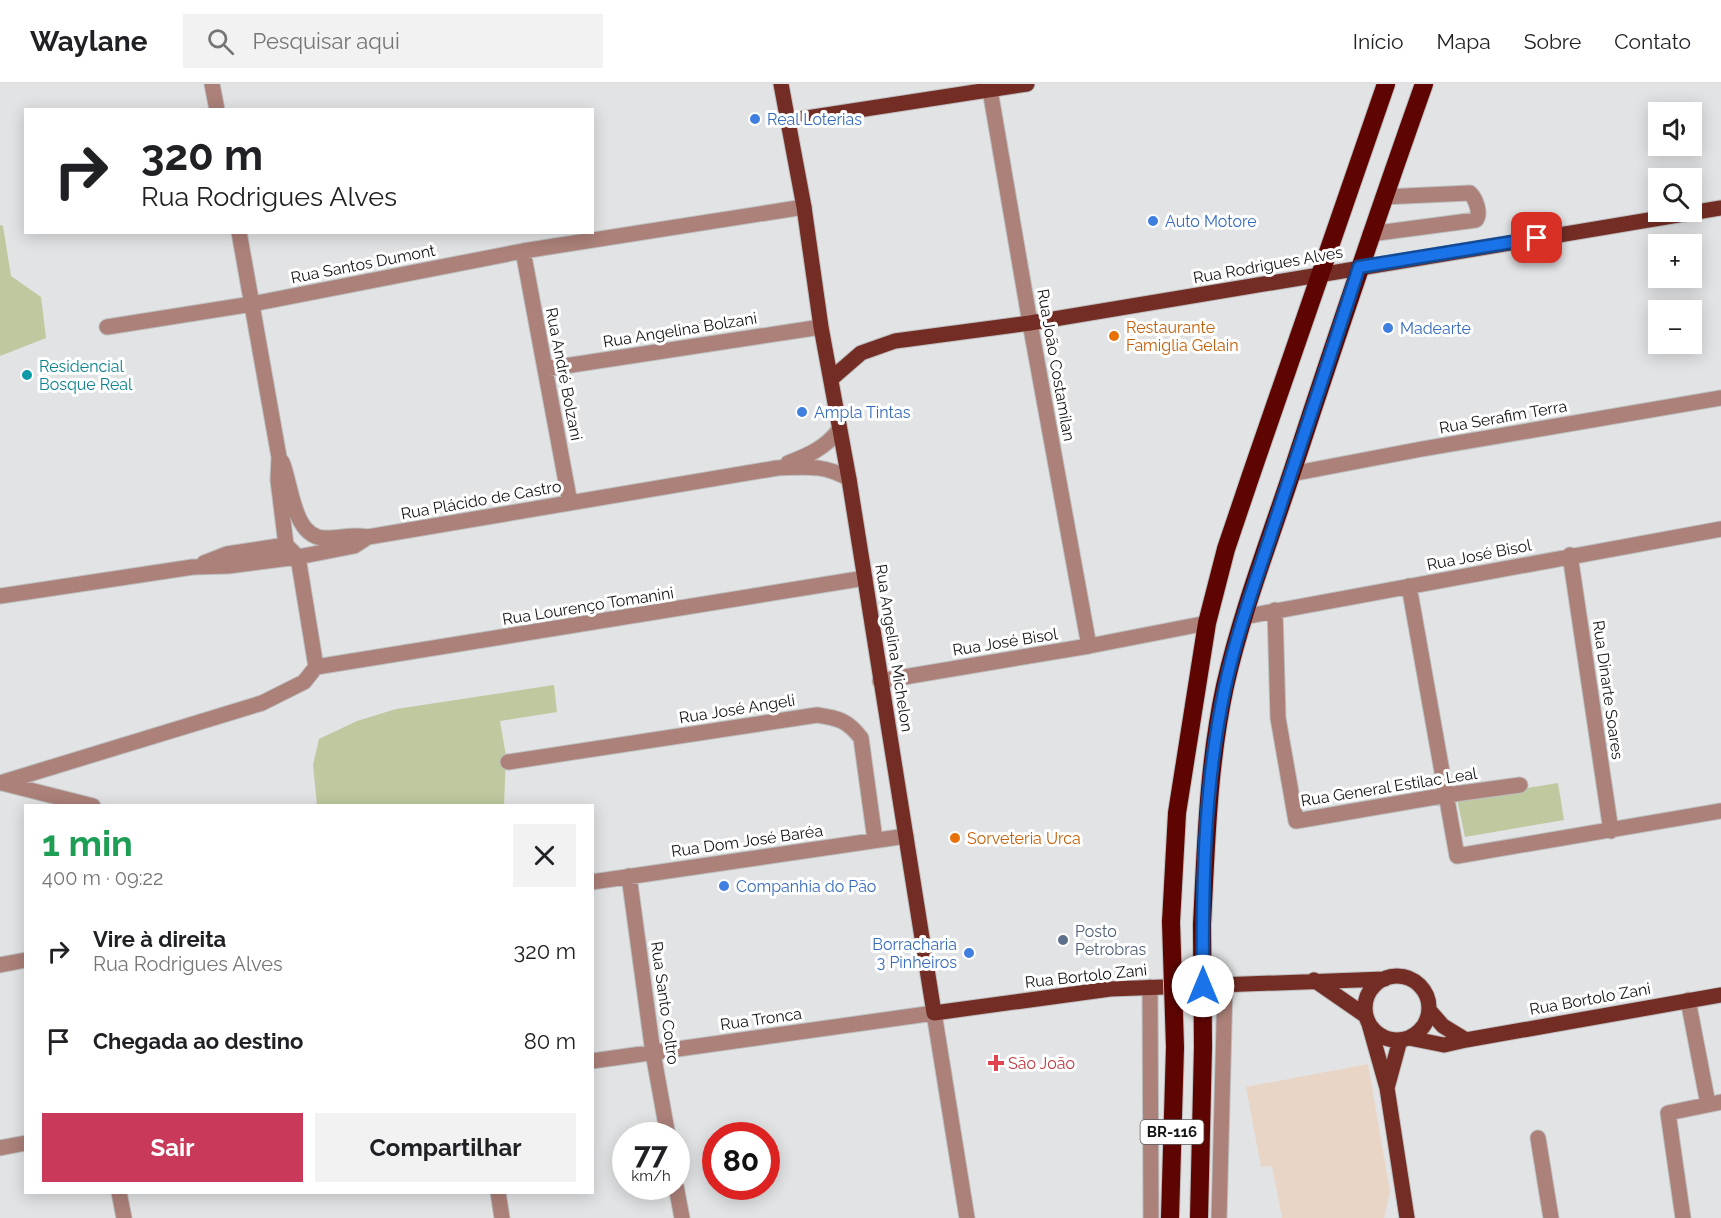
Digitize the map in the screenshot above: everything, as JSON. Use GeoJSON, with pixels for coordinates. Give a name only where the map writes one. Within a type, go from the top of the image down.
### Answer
{"type":"FeatureCollection","features":[{"type":"Feature","properties":{"kind":"highway","name":"BR-116"},"geometry":{"type":"LineString","coordinates":[[1170,1218],[1175,1047],[1171,922],[1177,813],[1207,623],[1226,549],[1386,84]]}},
{"type":"Feature","properties":{"kind":"highway","name":"BR-116"},"geometry":{"type":"LineString","coordinates":[[1199,1218],[1203,1047],[1202,925],[1208,803],[1216,737],[1226,686],[1243,617],[1370,234],[1424,84]]}},
{"type":"Feature","properties":{"kind":"main road","name":"Rua Angelina Michelon"},"geometry":{"type":"LineString","coordinates":[[781,84],[804,207],[821,327],[849,479],[934,1013]]}},
{"type":"Feature","properties":{"kind":"main road"},"geometry":{"type":"LineString","coordinates":[[788,121],[1027,84]]}},
{"type":"Feature","properties":{"kind":"main road","name":"Rua Rodrigues Alves"},"geometry":{"type":"LineString","coordinates":[[831,379],[861,353],[895,341],[1030,323],[1721,208]]}},
{"type":"Feature","properties":{"kind":"main road"},"geometry":{"type":"LineString","coordinates":[[1407,1218],[1387,1088],[1368,1020],[1367,998],[1377,983],[1385,979],[1394,976],[1412,980],[1425,992],[1429,1010],[1443,1026],[1466,1040]]}},
{"type":"Feature","properties":{"kind":"main road","name":"Rua Bortolo Zani"},"geometry":{"type":"LineString","coordinates":[[934,1013],[1110,989],[1385,979]]}},
{"type":"Feature","properties":{"kind":"main road"},"geometry":{"type":"LineString","coordinates":[[1314,980],[1368,1020],[1383,1036],[1404,1039]]}},
{"type":"Feature","properties":{"kind":"main road","name":"Rua Bortolo Zani"},"geometry":{"type":"LineString","coordinates":[[1404,1039],[1444,1046],[1466,1040],[1721,994]]}},
{"type":"Feature","properties":{"kind":"main road"},"geometry":{"type":"LineString","coordinates":[[1387,1088],[1404,1039],[1423,1026],[1429,1010]]}},
{"type":"Feature","properties":{"kind":"street"},"geometry":{"type":"LineString","coordinates":[[212,84],[217,108]]}},
{"type":"Feature","properties":{"kind":"street","name":"Rua João Costamilan"},"geometry":{"type":"LineString","coordinates":[[990,90],[1089,646]]}},
{"type":"Feature","properties":{"kind":"street"},"geometry":{"type":"LineString","coordinates":[[1370,234],[1476,220],[1479,215],[1474,198],[1470,193],[1383,197]]}},
{"type":"Feature","properties":{"kind":"street","name":"Rua Santos Dumont"},"geometry":{"type":"LineString","coordinates":[[106,327],[252,304],[523,251],[804,207]]}},
{"type":"Feature","properties":{"kind":"street"},"geometry":{"type":"LineString","coordinates":[[0,783],[262,703],[304,682],[316,667],[298,557],[286,545],[278,480],[279,457],[239,234]]}},
{"type":"Feature","properties":{"kind":"street","name":"Rua André Bolzani"},"geometry":{"type":"LineString","coordinates":[[523,251],[570,503]]}},
{"type":"Feature","properties":{"kind":"street","name":"Rua Angelina Bolzani"},"geometry":{"type":"LineString","coordinates":[[545,369],[821,327]]}},
{"type":"Feature","properties":{"kind":"street","name":"Rua Serafim Terra"},"geometry":{"type":"LineString","coordinates":[[1291,474],[1422,449],[1721,398]]}},
{"type":"Feature","properties":{"kind":"street","name":"Rua Plácido de Castro"},"geometry":{"type":"LineString","coordinates":[[777,468],[812,454],[828,444],[839,430]]}},
{"type":"Feature","properties":{"kind":"street"},"geometry":{"type":"LineString","coordinates":[[279,457],[288,477],[299,521],[305,530],[314,536],[324,538],[352,534],[368,537]]}},
{"type":"Feature","properties":{"kind":"street","name":"Rua Plácido de Castro"},"geometry":{"type":"LineString","coordinates":[[0,596],[193,567],[228,566],[298,557],[354,546],[368,537],[777,468],[818,466],[849,479]]}},
{"type":"Feature","properties":{"kind":"street","name":"Rua José Bisol"},"geometry":{"type":"LineString","coordinates":[[1243,617],[1721,529]]}},
{"type":"Feature","properties":{"kind":"street","name":"Rua Plácido de Castro"},"geometry":{"type":"LineString","coordinates":[[193,567],[227,554],[286,545]]}},
{"type":"Feature","properties":{"kind":"street","name":"Rua Dinarte Soares"},"geometry":{"type":"LineString","coordinates":[[1570,555],[1611,831]]}},
{"type":"Feature","properties":{"kind":"street","name":"Rua Lourenço Tomanini"},"geometry":{"type":"LineString","coordinates":[[316,667],[865,578]]}},
{"type":"Feature","properties":{"kind":"street"},"geometry":{"type":"LineString","coordinates":[[1409,586],[1457,856],[1721,812]]}},
{"type":"Feature","properties":{"kind":"street","name":"Rua General Estilac Leal"},"geometry":{"type":"LineString","coordinates":[[1275,610],[1278,718],[1296,822],[1447,795],[1520,785]]}},
{"type":"Feature","properties":{"kind":"street","name":"Rua José Bisol"},"geometry":{"type":"LineString","coordinates":[[880,681],[1089,646],[1207,623]]}},
{"type":"Feature","properties":{"kind":"street","name":"Rua José Angeli"},"geometry":{"type":"LineString","coordinates":[[508,762],[817,715],[836,718],[851,726],[861,738],[876,840]]}},
{"type":"Feature","properties":{"kind":"street"},"geometry":{"type":"LineString","coordinates":[[0,783],[85,804]]}},
{"type":"Feature","properties":{"kind":"street","name":"Rua Dom José Baréa"},"geometry":{"type":"LineString","coordinates":[[594,882],[906,836]]}},
{"type":"Feature","properties":{"kind":"street","name":"Rua Santo Coltro"},"geometry":{"type":"LineString","coordinates":[[629,876],[653,1053],[665,1122]]}},
{"type":"Feature","properties":{"kind":"street"},"geometry":{"type":"LineString","coordinates":[[0,965],[24,960]]}},
{"type":"Feature","properties":{"kind":"street"},"geometry":{"type":"LineString","coordinates":[[1219,1218],[1225,986]]}},
{"type":"Feature","properties":{"kind":"street"},"geometry":{"type":"LineString","coordinates":[[1150,987],[1151,1218]]}},
{"type":"Feature","properties":{"kind":"street"},"geometry":{"type":"LineString","coordinates":[[1683,1218],[1668,1113],[1715,1103],[1688,1000]]}},
{"type":"Feature","properties":{"kind":"street","name":"Rua Tronca"},"geometry":{"type":"LineString","coordinates":[[594,1061],[934,1013]]}},
{"type":"Feature","properties":{"kind":"street","name":"Rua Angelina Michelon"},"geometry":{"type":"LineString","coordinates":[[934,1013],[967,1218]]}},
{"type":"Feature","properties":{"kind":"street"},"geometry":{"type":"LineString","coordinates":[[1538,1138],[1551,1218]]}},
{"type":"Feature","properties":{"kind":"street"},"geometry":{"type":"LineString","coordinates":[[0,1148],[24,1143]]}},
{"type":"Feature","properties":{"kind":"street"},"geometry":{"type":"LineString","coordinates":[[119,1194],[124,1218]]}},
{"type":"Feature","properties":{"kind":"street"},"geometry":{"type":"LineString","coordinates":[[498,1194],[502,1218]]}},
{"type":"Feature","properties":{"kind":"street"},"geometry":{"type":"LineString","coordinates":[[679,1200],[682,1218]]}},
{"type":"Feature","properties":{"kind":"shaded area"},"geometry":{"type":"Polygon","coordinates":[[[1368,1064],[1390,1192],[1384,1218],[1282,1218],[1272,1166],[1261,1167],[1246,1087],[1368,1064]]]}},
{"type":"Feature","properties":{"kind":"green space"},"geometry":{"type":"Polygon","coordinates":[[[0,225],[3,226],[11,276],[41,297],[46,338],[0,356],[0,225]]]}},
{"type":"Feature","properties":{"kind":"green space"},"geometry":{"type":"Polygon","coordinates":[[[554,685],[557,712],[500,721],[506,756],[504,804],[317,804],[313,765],[319,739],[357,721],[396,709],[554,685]]]}},
{"type":"Feature","properties":{"kind":"green space"},"geometry":{"type":"Polygon","coordinates":[[[1558,783],[1564,820],[1465,837],[1457,799],[1558,783]]]}},
{"type":"Feature","properties":{"kind":"place","name":"Real Loterias"},"geometry":{"type":"Point","coordinates":[755,119]}},
{"type":"Feature","properties":{"kind":"place","name":"Auto Motore"},"geometry":{"type":"Point","coordinates":[1153,221]}},
{"type":"Feature","properties":{"kind":"place","name":"Madearte"},"geometry":{"type":"Point","coordinates":[1388,328]}},
{"type":"Feature","properties":{"kind":"place","name":"Restaurante Famiglia Gelain"},"geometry":{"type":"Point","coordinates":[1114,336]}},
{"type":"Feature","properties":{"kind":"place","name":"Residencial Bosque Real"},"geometry":{"type":"Point","coordinates":[27,375]}},
{"type":"Feature","properties":{"kind":"place","name":"Ampla Tintas"},"geometry":{"type":"Point","coordinates":[802,412]}},
{"type":"Feature","properties":{"kind":"place","name":"Sorveteria Urca"},"geometry":{"type":"Point","coordinates":[955,838]}},
{"type":"Feature","properties":{"kind":"place","name":"Companhia do Pão"},"geometry":{"type":"Point","coordinates":[724,886]}},
{"type":"Feature","properties":{"kind":"place","name":"Posto Petrobras"},"geometry":{"type":"Point","coordinates":[1063,940]}},
{"type":"Feature","properties":{"kind":"place","name":"Borracharia 3 Pinheiros"},"geometry":{"type":"Point","coordinates":[969,953]}},
{"type":"Feature","properties":{"kind":"place","name":"São João"},"geometry":{"type":"Point","coordinates":[996,1063]}},
{"type":"Feature","properties":{"kind":"route"},"geometry":{"type":"LineString","coordinates":[[1203,986],[1202,925],[1208,803],[1216,737],[1226,686],[1243,617],[1359,267],[1537,238]]}}]}
